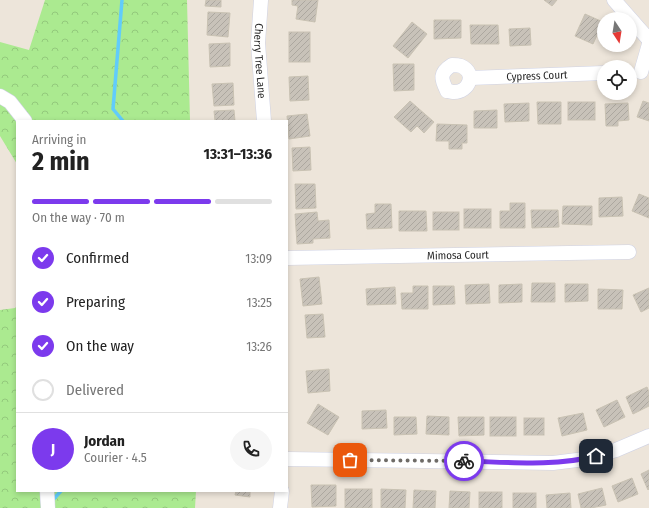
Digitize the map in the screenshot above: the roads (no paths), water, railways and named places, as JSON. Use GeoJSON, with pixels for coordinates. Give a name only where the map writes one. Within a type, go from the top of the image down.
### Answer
{"type":"FeatureCollection","features":[{"type":"Feature","properties":{"kind":"street","name":"Cherry Tree Lane"},"geometry":{"type":"LineString","coordinates":[[261,0],[258,44],[264,120]]}},
{"type":"Feature","properties":{"kind":"street"},"geometry":{"type":"LineString","coordinates":[[614,0],[649,40]]}},
{"type":"Feature","properties":{"kind":"street"},"geometry":{"type":"LineString","coordinates":[[640,72],[649,44]]}},
{"type":"Feature","properties":{"kind":"street","name":"Cypress Court"},"geometry":{"type":"LineString","coordinates":[[470,78],[597,73]]}},
{"type":"Feature","properties":{"kind":"street"},"geometry":{"type":"LineString","coordinates":[[0,96],[10,102],[24,120]]}},
{"type":"Feature","properties":{"kind":"street","name":"Mimosa Court"},"geometry":{"type":"LineString","coordinates":[[288,258],[629,252]]}},
{"type":"Feature","properties":{"kind":"street"},"geometry":{"type":"LineString","coordinates":[[288,459],[553,463],[585,459],[616,450],[649,436]]}},
{"type":"Feature","properties":{"kind":"street"},"geometry":{"type":"LineString","coordinates":[[47,492],[48,508]]}},
{"type":"Feature","properties":{"kind":"street"},"geometry":{"type":"LineString","coordinates":[[280,508],[282,492]]}},
{"type":"Feature","properties":{"kind":"waterway"},"geometry":{"type":"LineString","coordinates":[[122,0],[113,109],[122,120]]}},
{"type":"Feature","properties":{"kind":"waterway"},"geometry":{"type":"LineString","coordinates":[[51,502],[60,492]]}}]}
